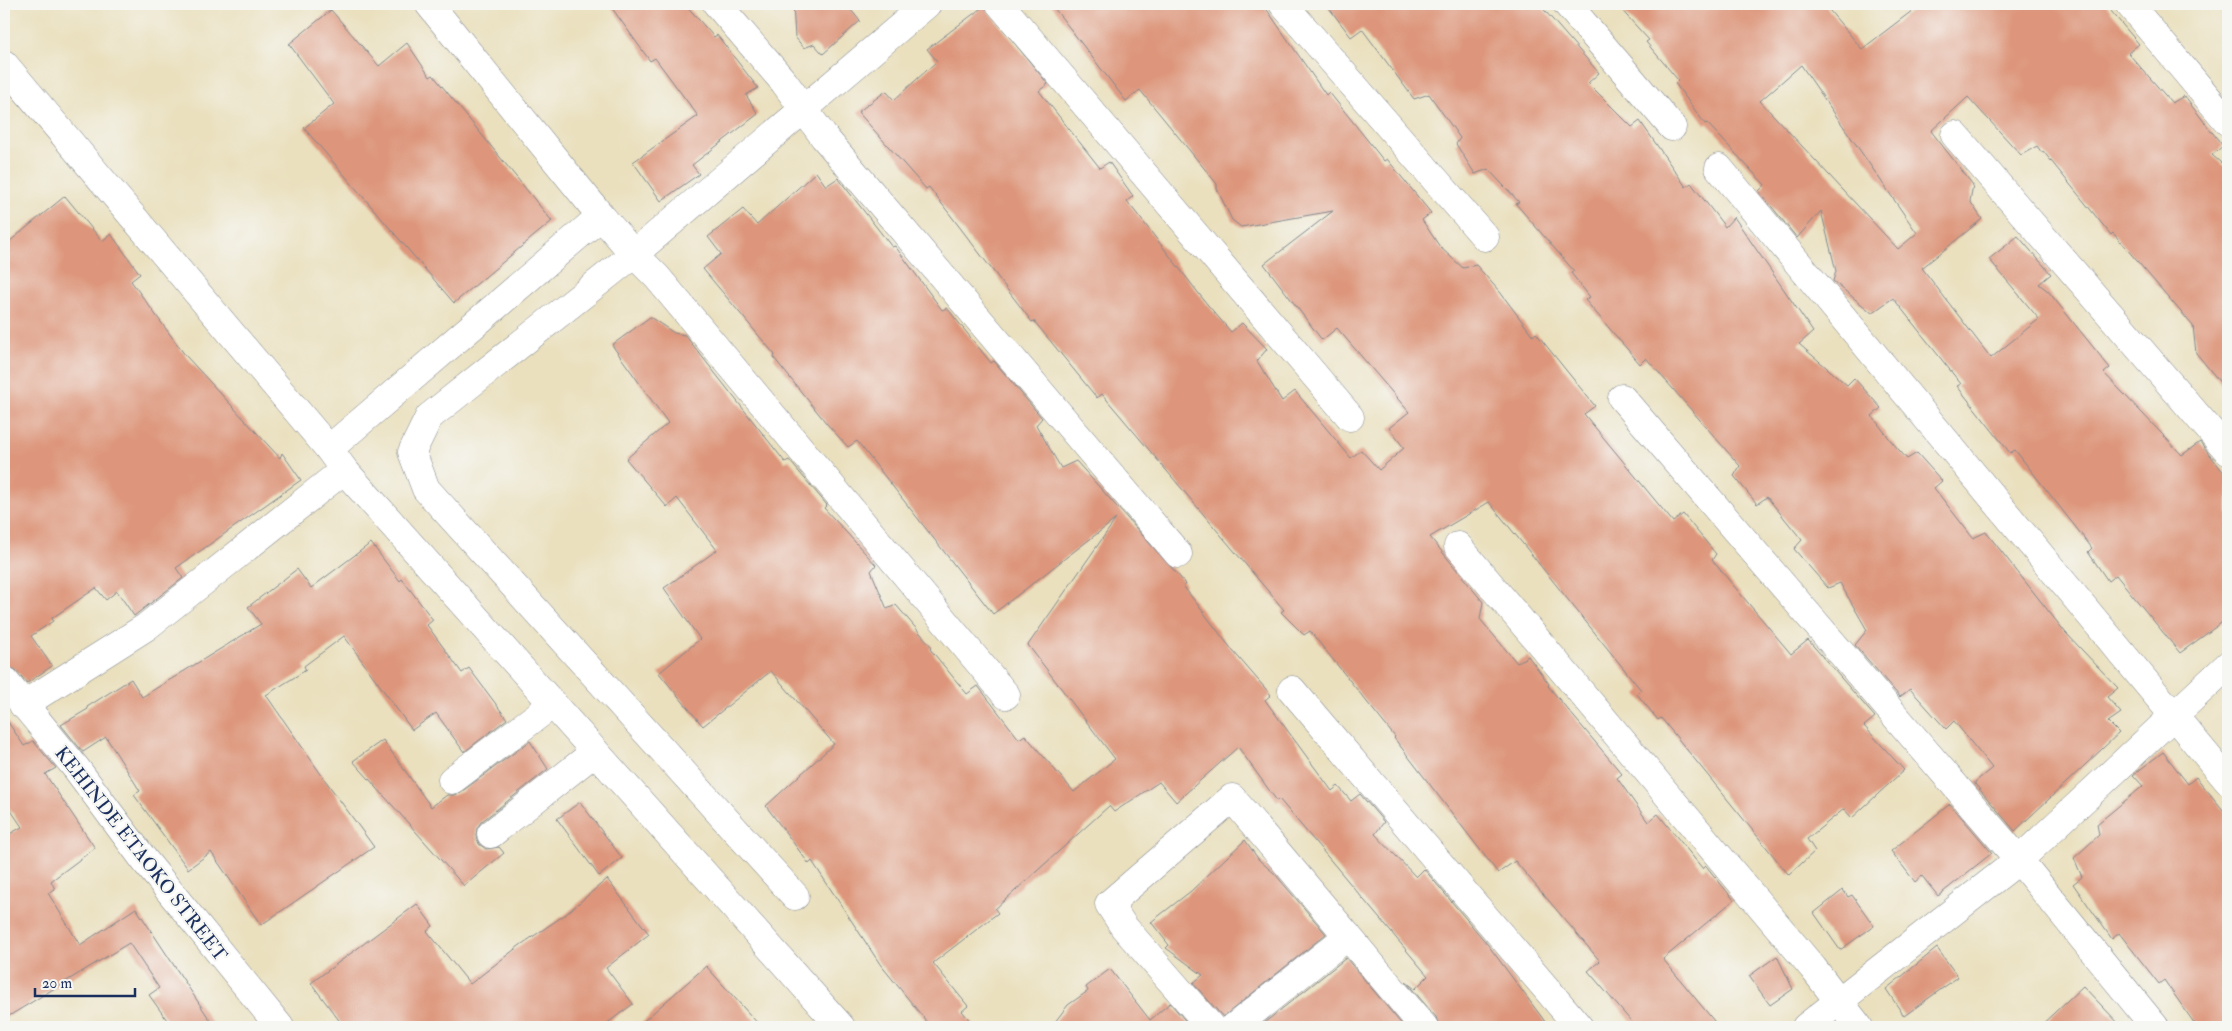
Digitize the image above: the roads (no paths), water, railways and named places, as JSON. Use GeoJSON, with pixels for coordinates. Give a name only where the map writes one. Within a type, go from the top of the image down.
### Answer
{"type":"FeatureCollection","features":[{"type":"Feature","properties":{"kind":"street"},"geometry":{"type":"LineString","coordinates":[[429,4],[601,216],[657,277],[1006,695]]}},
{"type":"Feature","properties":{"kind":"street"},"geometry":{"type":"LineString","coordinates":[[717,4],[804,108],[824,137],[1178,554]]}},
{"type":"Feature","properties":{"kind":"street"},"geometry":{"type":"LineString","coordinates":[[795,896],[426,489],[412,452],[429,417],[634,254],[927,4]]}},
{"type":"Feature","properties":{"kind":"street"},"geometry":{"type":"LineString","coordinates":[[1000,4],[1350,417]]}},
{"type":"Feature","properties":{"kind":"street"},"geometry":{"type":"LineString","coordinates":[[1283,4],[1485,238]]}},
{"type":"Feature","properties":{"kind":"street"},"geometry":{"type":"LineString","coordinates":[[1567,4],[1672,127]]}},
{"type":"Feature","properties":{"kind":"street"},"geometry":{"type":"LineString","coordinates":[[2129,4],[2228,122]]}},
{"type":"Feature","properties":{"kind":"street"},"geometry":{"type":"LineString","coordinates":[[4,64],[336,460],[841,1027]]}},
{"type":"Feature","properties":{"kind":"street"},"geometry":{"type":"LineString","coordinates":[[1956,135],[2228,451]]}},
{"type":"Feature","properties":{"kind":"street"},"geometry":{"type":"LineString","coordinates":[[1719,168],[2228,781]]}},
{"type":"Feature","properties":{"kind":"street"},"geometry":{"type":"LineString","coordinates":[[23,706],[146,627],[336,460],[601,216]]}},
{"type":"Feature","properties":{"kind":"street"},"geometry":{"type":"LineString","coordinates":[[1622,398],[2018,860],[2155,1027]]}},
{"type":"Feature","properties":{"kind":"street"},"geometry":{"type":"LineString","coordinates":[[1458,546],[1807,960],[1859,1027]]}},
{"type":"Feature","properties":{"kind":"street"},"geometry":{"type":"LineString","coordinates":[[1806,1027],[2018,860],[2228,665]]}},
{"type":"Feature","properties":{"kind":"street","name":"KEHINDE ETAOKO STREET"},"geometry":{"type":"LineString","coordinates":[[4,680],[23,706],[76,768],[146,861],[280,1027]]}},
{"type":"Feature","properties":{"kind":"street"},"geometry":{"type":"LineString","coordinates":[[1292,690],[1579,1027]]}},
{"type":"Feature","properties":{"kind":"street"},"geometry":{"type":"LineString","coordinates":[[452,780],[553,704]]}},
{"type":"Feature","properties":{"kind":"street"},"geometry":{"type":"LineString","coordinates":[[491,834],[596,752]]}},
{"type":"Feature","properties":{"kind":"street"},"geometry":{"type":"LineString","coordinates":[[1210,1027],[1124,927],[1108,904],[1232,798],[1424,1027]]}},
{"type":"Feature","properties":{"kind":"street"},"geometry":{"type":"LineString","coordinates":[[1234,1027],[1348,936]]}}]}
